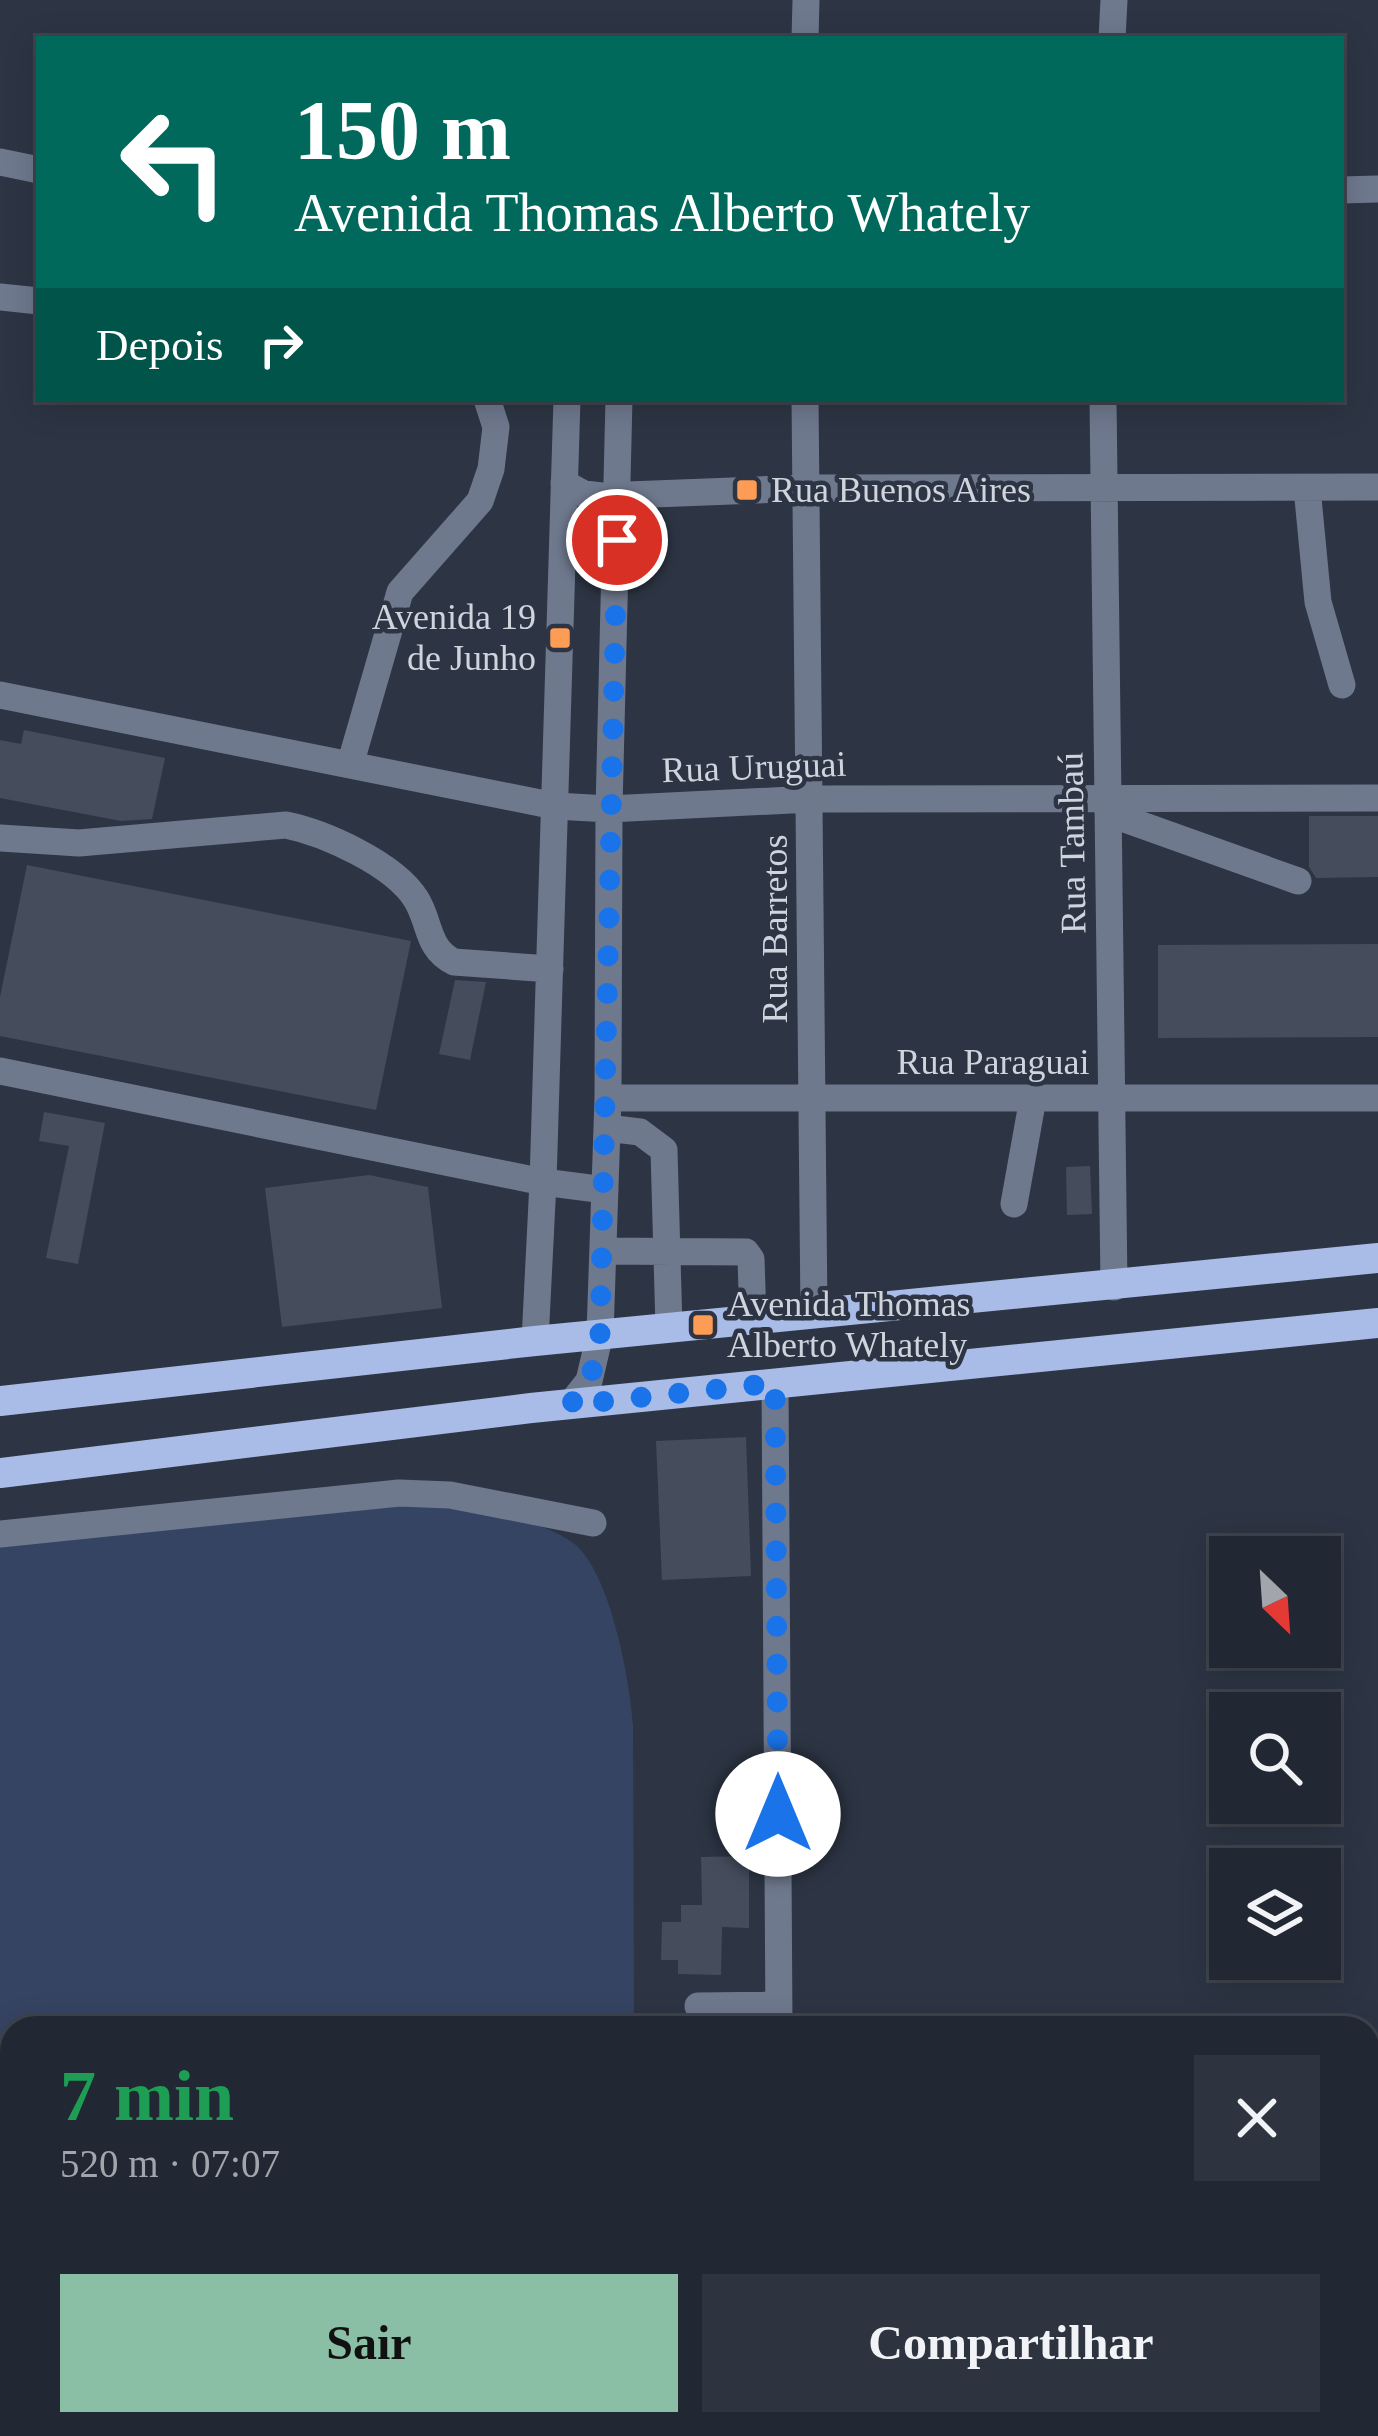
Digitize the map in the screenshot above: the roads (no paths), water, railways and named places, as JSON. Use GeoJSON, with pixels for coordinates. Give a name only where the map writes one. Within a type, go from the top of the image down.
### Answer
{"type":"FeatureCollection","features":[{"type":"Feature","properties":{"kind":"main road"},"geometry":{"type":"LineString","coordinates":[[0,1401],[600,1334],[1378,1258]]}},
{"type":"Feature","properties":{"kind":"main road"},"geometry":{"type":"LineString","coordinates":[[0,1473],[570,1405],[1378,1323]]}},
{"type":"Feature","properties":{"kind":"main road"},"geometry":{"type":"LineString","coordinates":[[0,1423],[122,1388]]}},
{"type":"Feature","properties":{"kind":"street"},"geometry":{"type":"LineString","coordinates":[[806,0],[806,36]]}},
{"type":"Feature","properties":{"kind":"street"},"geometry":{"type":"LineString","coordinates":[[1112,36],[1114,0]]}},
{"type":"Feature","properties":{"kind":"street"},"geometry":{"type":"LineString","coordinates":[[0,162],[36,169]]}},
{"type":"Feature","properties":{"kind":"street"},"geometry":{"type":"LineString","coordinates":[[1344,190],[1378,189]]}},
{"type":"Feature","properties":{"kind":"street"},"geometry":{"type":"LineString","coordinates":[[0,297],[36,301]]}},
{"type":"Feature","properties":{"kind":"street"},"geometry":{"type":"LineString","coordinates":[[350,765],[400,592],[480,500],[496,427],[488,402]]}},
{"type":"Feature","properties":{"kind":"street"},"geometry":{"type":"LineString","coordinates":[[535,1341],[567,402]]}},
{"type":"Feature","properties":{"kind":"street"},"geometry":{"type":"LineString","coordinates":[[570,1405],[590,1381],[600,1334],[619,402]]}},
{"type":"Feature","properties":{"kind":"street","name":"Rua Barretos"},"geometry":{"type":"LineString","coordinates":[[805,402],[814,1314]]}},
{"type":"Feature","properties":{"kind":"street","name":"Rua Tambaú"},"geometry":{"type":"LineString","coordinates":[[1103,402],[1114,1287]]}},
{"type":"Feature","properties":{"kind":"street"},"geometry":{"type":"LineString","coordinates":[[564,483],[595,496],[806,488],[1378,487]]}},
{"type":"Feature","properties":{"kind":"street"},"geometry":{"type":"LineString","coordinates":[[1307,488],[1318,602],[1342,685]]}},
{"type":"Feature","properties":{"kind":"street","name":"Rua Uruguai"},"geometry":{"type":"LineString","coordinates":[[0,694],[556,806],[609,809],[811,799],[1108,806],[1378,798]]}},
{"type":"Feature","properties":{"kind":"street"},"geometry":{"type":"LineString","coordinates":[[1108,806],[1298,881]]}},
{"type":"Feature","properties":{"kind":"street"},"geometry":{"type":"LineString","coordinates":[[0,838],[79,843],[286,825],[315,831],[392,875],[416,899],[433,946],[443,956],[454,962],[550,969]]}},
{"type":"Feature","properties":{"kind":"street"},"geometry":{"type":"LineString","coordinates":[[0,1071],[543,1182],[605,1190]]}},
{"type":"Feature","properties":{"kind":"street","name":"Rua Paraguai"},"geometry":{"type":"LineString","coordinates":[[608,1097],[1378,1098]]}},
{"type":"Feature","properties":{"kind":"street"},"geometry":{"type":"LineString","coordinates":[[1014,1204],[1033,1098]]}},
{"type":"Feature","properties":{"kind":"street"},"geometry":{"type":"LineString","coordinates":[[607,1128],[640,1132],[664,1150],[669,1328]]}},
{"type":"Feature","properties":{"kind":"street"},"geometry":{"type":"LineString","coordinates":[[603,1251],[746,1252],[751,1258],[753,1320]]}},
{"type":"Feature","properties":{"kind":"street"},"geometry":{"type":"LineString","coordinates":[[775,1383],[779,2016]]}},
{"type":"Feature","properties":{"kind":"street"},"geometry":{"type":"LineString","coordinates":[[0,1534],[399,1493],[450,1496],[593,1522]]}},
{"type":"Feature","properties":{"kind":"street"},"geometry":{"type":"LineString","coordinates":[[698,2006],[772,2016]]}},
{"type":"Feature","properties":{"kind":"place","name":"Rua Buenos Aires"},"geometry":{"type":"Point","coordinates":[747,490]}},
{"type":"Feature","properties":{"kind":"place","name":"Avenida 19 de Junho"},"geometry":{"type":"Point","coordinates":[560,638]}},
{"type":"Feature","properties":{"kind":"place","name":"Avenida Thomas Alberto Whately"},"geometry":{"type":"Point","coordinates":[703,1325]}}]}
